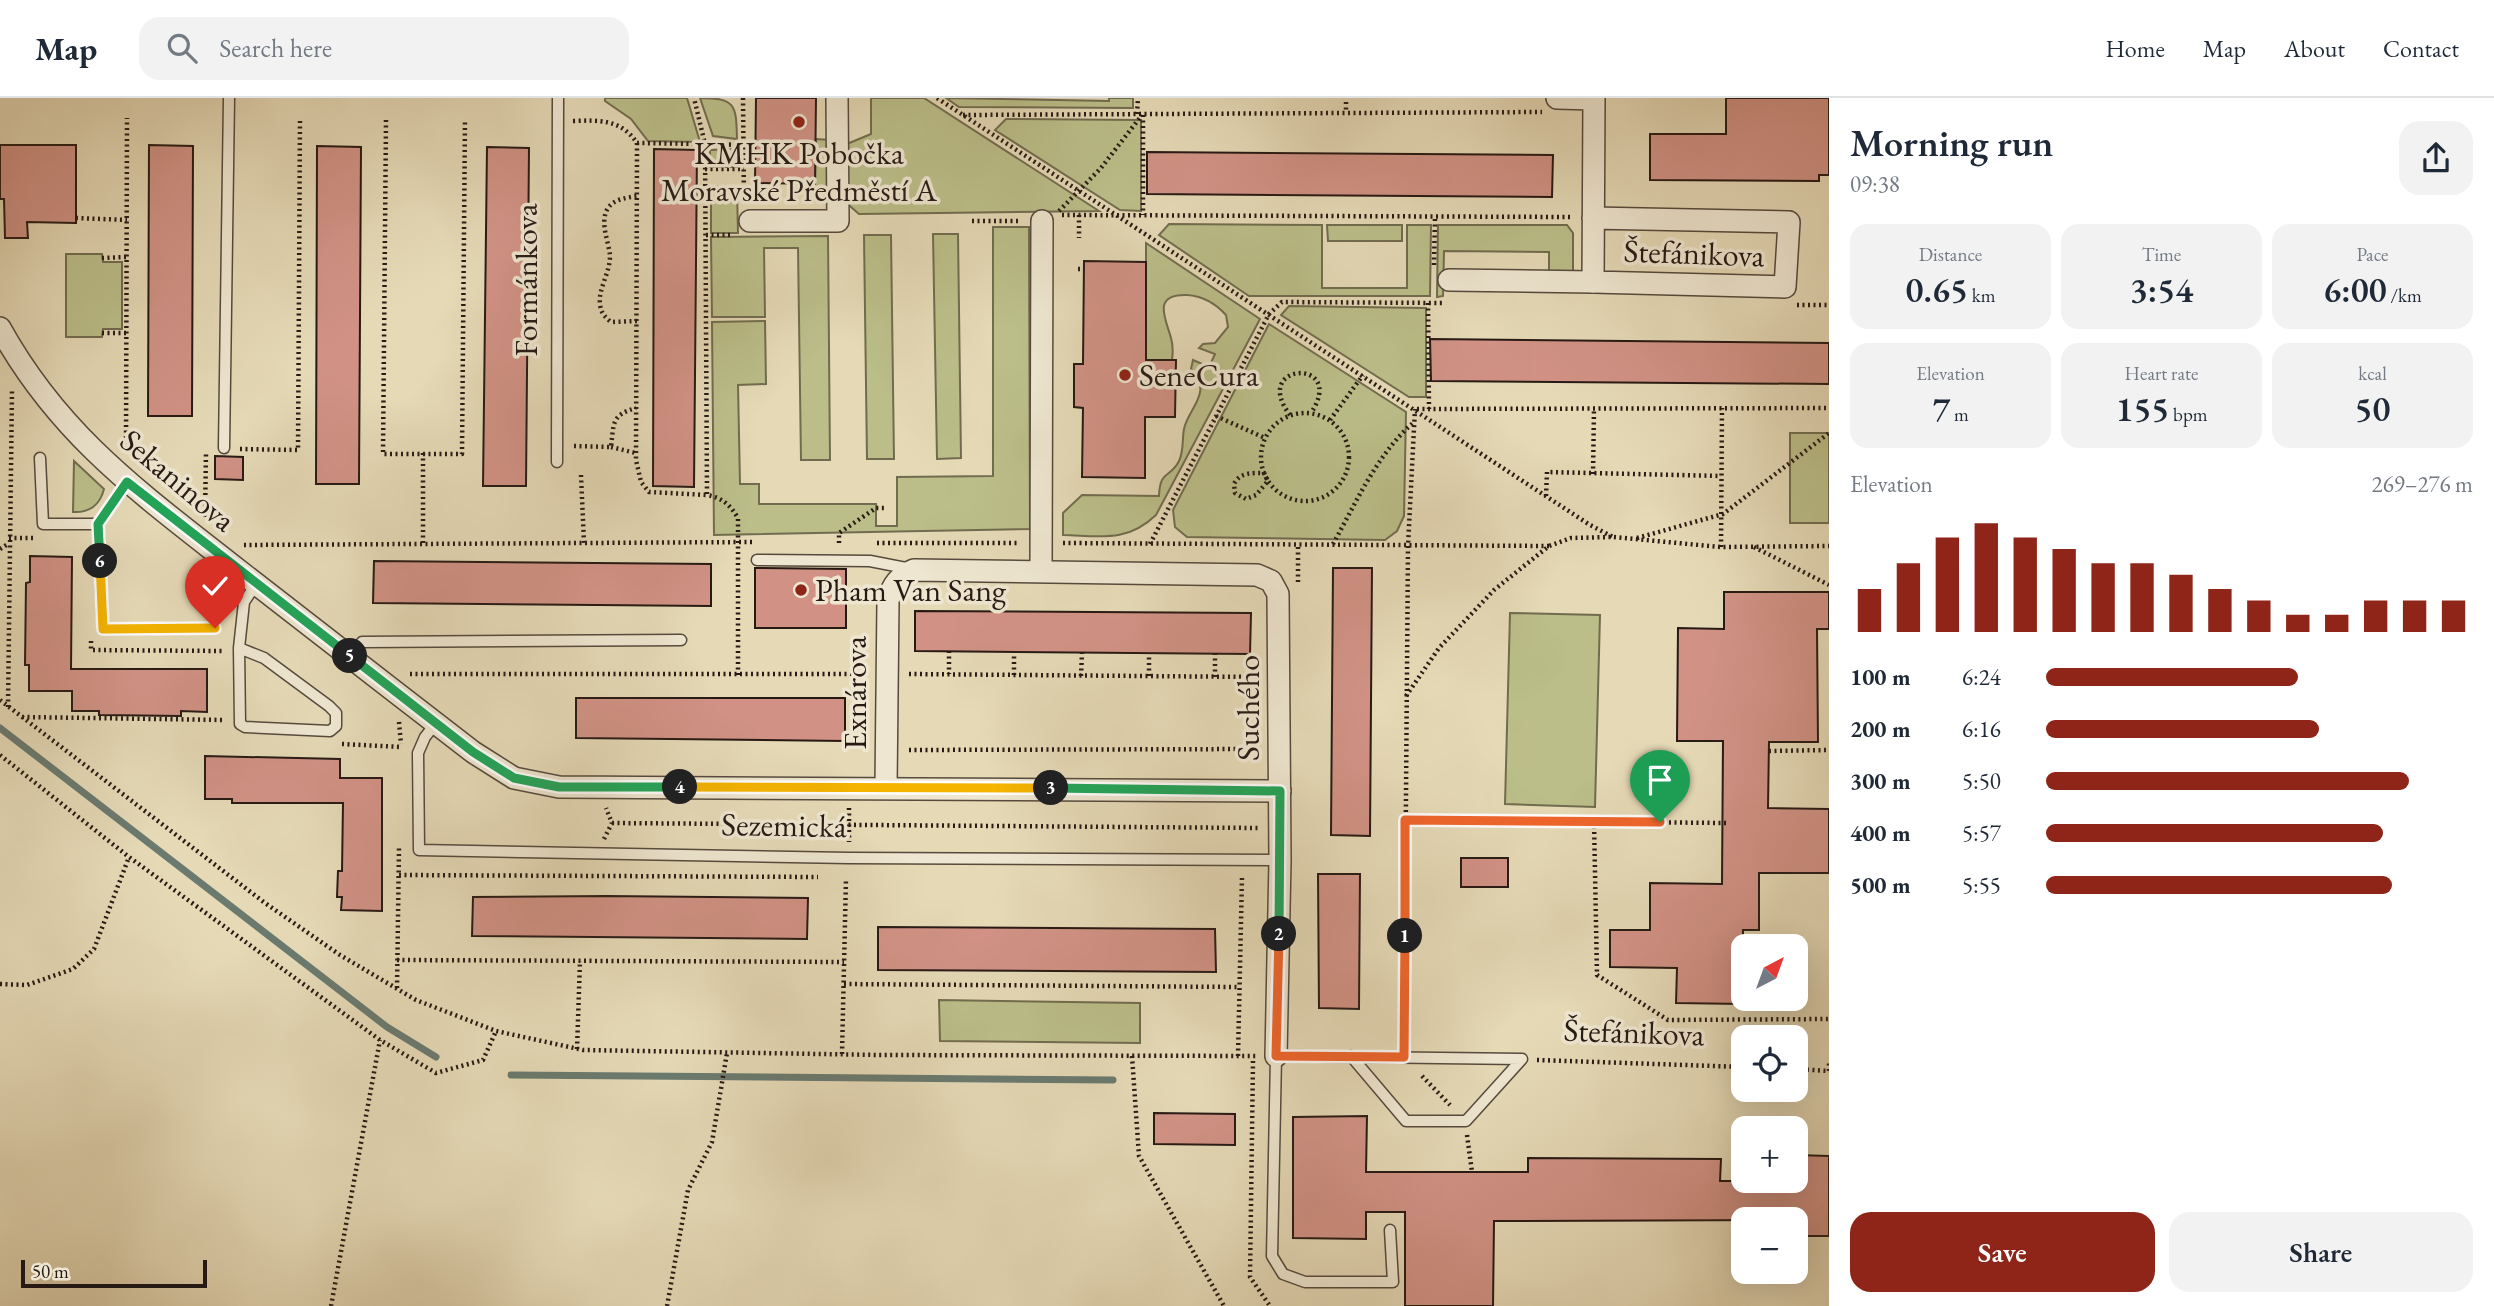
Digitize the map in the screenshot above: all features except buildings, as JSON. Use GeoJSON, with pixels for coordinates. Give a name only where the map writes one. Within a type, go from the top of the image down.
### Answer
{"type":"FeatureCollection","features":[{"type":"Feature","properties":{"kind":"street"},"geometry":{"type":"LineString","coordinates":[[744,228],[838,221],[836,98]]}},
{"type":"Feature","properties":{"kind":"street","name":"Štefánikova"},"geometry":{"type":"LineString","coordinates":[[1553,105],[1594,98],[1592,282]]}},
{"type":"Feature","properties":{"kind":"street"},"geometry":{"type":"LineString","coordinates":[[914,570],[1041,571],[1050,218]]}},
{"type":"Feature","properties":{"kind":"street","name":"Štefánikova"},"geometry":{"type":"LineString","coordinates":[[1439,283],[1592,282],[1785,287],[1789,222],[1593,218]]}},
{"type":"Feature","properties":{"kind":"street","name":"Sekaninova"},"geometry":{"type":"LineString","coordinates":[[0,328],[42,395],[72,430],[127,482],[473,752],[514,778]]}},
{"type":"Feature","properties":{"kind":"street","name":"Exnárova"},"geometry":{"type":"LineString","coordinates":[[886,787],[888,601],[896,582],[914,570]]}},
{"type":"Feature","properties":{"kind":"street","name":"Suchého"},"geometry":{"type":"LineString","coordinates":[[1041,571],[1257,575],[1271,581],[1278,594],[1280,860],[1276,1056]]}},
{"type":"Feature","properties":{"kind":"street","name":"Sezemická"},"geometry":{"type":"LineString","coordinates":[[514,778],[559,787],[1280,791]]}},
{"type":"Feature","properties":{"kind":"lane"},"geometry":{"type":"LineString","coordinates":[[224,448],[229,98]]}},
{"type":"Feature","properties":{"kind":"lane","name":"Formánkova"},"geometry":{"type":"LineString","coordinates":[[557,462],[558,98]]}},
{"type":"Feature","properties":{"kind":"lane"},"geometry":{"type":"LineString","coordinates":[[40,458],[43,524],[98,524]]}},
{"type":"Feature","properties":{"kind":"lane"},"geometry":{"type":"LineString","coordinates":[[127,482],[98,524],[103,629],[215,628]]}},
{"type":"Feature","properties":{"kind":"lane"},"geometry":{"type":"LineString","coordinates":[[757,560],[870,561],[914,570]]}},
{"type":"Feature","properties":{"kind":"lane"},"geometry":{"type":"LineString","coordinates":[[239,648],[264,658],[330,706],[336,713],[336,726],[330,730],[245,727],[240,724],[239,648],[244,601],[256,584]]}},
{"type":"Feature","properties":{"kind":"lane"},"geometry":{"type":"LineString","coordinates":[[350,656],[362,642],[681,640]]}},
{"type":"Feature","properties":{"kind":"lane","name":"Sezemická"},"geometry":{"type":"LineString","coordinates":[[436,723],[418,752],[419,850],[863,858],[1280,860]]}},
{"type":"Feature","properties":{"kind":"lane"},"geometry":{"type":"LineString","coordinates":[[1390,1230],[1393,1282],[1304,1282],[1283,1275],[1272,1256],[1276,1056],[1522,1059]]}},
{"type":"Feature","properties":{"kind":"lane"},"geometry":{"type":"LineString","coordinates":[[1351,1056],[1406,1121],[1466,1121],[1522,1059]]}},
{"type":"Feature","properties":{"kind":"path"},"geometry":{"type":"LineString","coordinates":[[694,98],[705,144],[707,495]]}},
{"type":"Feature","properties":{"kind":"path"},"geometry":{"type":"LineString","coordinates":[[706,235],[744,228],[743,98]]}},
{"type":"Feature","properties":{"kind":"path"},"geometry":{"type":"LineString","coordinates":[[937,98],[1546,496],[1613,537]]}},
{"type":"Feature","properties":{"kind":"path"},"geometry":{"type":"LineString","coordinates":[[1138,98],[1143,215]]}},
{"type":"Feature","properties":{"kind":"path"},"geometry":{"type":"LineString","coordinates":[[1346,102],[1346,113]]}},
{"type":"Feature","properties":{"kind":"path"},"geometry":{"type":"LineString","coordinates":[[962,114],[1346,113],[1553,105]]}},
{"type":"Feature","properties":{"kind":"path"},"geometry":{"type":"LineString","coordinates":[[1050,218],[1081,192],[1140,114]]}},
{"type":"Feature","properties":{"kind":"path"},"geometry":{"type":"LineString","coordinates":[[126,450],[127,118]]}},
{"type":"Feature","properties":{"kind":"path"},"geometry":{"type":"LineString","coordinates":[[224,448],[298,450],[300,119]]}},
{"type":"Feature","properties":{"kind":"path"},"geometry":{"type":"LineString","coordinates":[[386,120],[383,454],[462,454],[465,120]]}},
{"type":"Feature","properties":{"kind":"path"},"geometry":{"type":"LineString","coordinates":[[568,121],[612,122],[626,130],[637,143],[636,453],[641,482],[649,492],[719,498],[730,506],[738,518],[737,674]]}},
{"type":"Feature","properties":{"kind":"path"},"geometry":{"type":"LineString","coordinates":[[637,143],[744,145]]}},
{"type":"Feature","properties":{"kind":"path"},"geometry":{"type":"LineString","coordinates":[[705,169],[744,169]]}},
{"type":"Feature","properties":{"kind":"path"},"geometry":{"type":"LineString","coordinates":[[705,188],[744,188]]}},
{"type":"Feature","properties":{"kind":"path"},"geometry":{"type":"LineString","coordinates":[[637,196],[620,199],[609,206],[605,215],[610,256],[599,301],[602,315],[611,322],[637,321]]}},
{"type":"Feature","properties":{"kind":"path"},"geometry":{"type":"LineString","coordinates":[[1079,215],[1079,238]]}},
{"type":"Feature","properties":{"kind":"path"},"geometry":{"type":"LineString","coordinates":[[1117,215],[1593,218]]}},
{"type":"Feature","properties":{"kind":"path"},"geometry":{"type":"LineString","coordinates":[[1434,303],[1439,283],[1435,217]]}},
{"type":"Feature","properties":{"kind":"path"},"geometry":{"type":"LineString","coordinates":[[76,218],[127,220]]}},
{"type":"Feature","properties":{"kind":"path"},"geometry":{"type":"LineString","coordinates":[[102,258],[127,257]]}},
{"type":"Feature","properties":{"kind":"path"},"geometry":{"type":"LineString","coordinates":[[1150,544],[1269,314],[1282,302],[1428,303],[1429,410]]}},
{"type":"Feature","properties":{"kind":"path"},"geometry":{"type":"LineString","coordinates":[[102,333],[126,333]]}},
{"type":"Feature","properties":{"kind":"path"},"geometry":{"type":"LineString","coordinates":[[1290,415],[1281,398],[1280,386],[1288,375],[1301,372],[1313,377],[1320,389],[1318,402],[1311,413]]}},
{"type":"Feature","properties":{"kind":"path"},"geometry":{"type":"LineString","coordinates":[[1330,420],[1363,375]]}},
{"type":"Feature","properties":{"kind":"path"},"geometry":{"type":"LineString","coordinates":[[8,707],[12,382]]}},
{"type":"Feature","properties":{"kind":"path"},"geometry":{"type":"LineString","coordinates":[[611,447],[614,421],[621,412],[636,408]]}},
{"type":"Feature","properties":{"kind":"path"},"geometry":{"type":"LineString","coordinates":[[1721,547],[1722,408]]}},
{"type":"Feature","properties":{"kind":"path"},"geometry":{"type":"LineString","coordinates":[[1415,409],[1829,408]]}},
{"type":"Feature","properties":{"kind":"path"},"geometry":{"type":"LineString","coordinates":[[1404,1057],[1405,697],[1408,546],[1415,409]]}},
{"type":"Feature","properties":{"kind":"path"},"geometry":{"type":"LineString","coordinates":[[1593,474],[1594,409]]}},
{"type":"Feature","properties":{"kind":"path"},"geometry":{"type":"LineString","coordinates":[[1311,413],[1330,420],[1347,441],[1349,466],[1336,489],[1326,497],[1300,501],[1287,498],[1268,481],[1264,473],[1262,449],[1272,428],[1290,415],[1311,413]]}},
{"type":"Feature","properties":{"kind":"path"},"geometry":{"type":"LineString","coordinates":[[1216,416],[1265,438]]}},
{"type":"Feature","properties":{"kind":"path"},"geometry":{"type":"LineString","coordinates":[[1333,544],[1384,455],[1398,436],[1414,423]]}},
{"type":"Feature","properties":{"kind":"path"},"geometry":{"type":"LineString","coordinates":[[1633,539],[1723,514],[1829,433]]}},
{"type":"Feature","properties":{"kind":"path"},"geometry":{"type":"LineString","coordinates":[[557,445],[611,447],[636,453]]}},
{"type":"Feature","properties":{"kind":"path"},"geometry":{"type":"LineString","coordinates":[[423,453],[423,543]]}},
{"type":"Feature","properties":{"kind":"path"},"geometry":{"type":"LineString","coordinates":[[1546,496],[1547,472],[1721,476]]}},
{"type":"Feature","properties":{"kind":"path"},"geometry":{"type":"LineString","coordinates":[[1264,473],[1240,477],[1234,484],[1235,493],[1242,498],[1251,498],[1268,481]]}},
{"type":"Feature","properties":{"kind":"path"},"geometry":{"type":"LineString","coordinates":[[581,475],[584,543]]}},
{"type":"Feature","properties":{"kind":"path"},"geometry":{"type":"LineString","coordinates":[[839,542],[839,533],[876,508],[887,508]]}},
{"type":"Feature","properties":{"kind":"path"},"geometry":{"type":"LineString","coordinates":[[1068,543],[1549,546],[1571,538],[1613,537],[1721,547],[1829,546]]}},
{"type":"Feature","properties":{"kind":"path"},"geometry":{"type":"LineString","coordinates":[[0,549],[9,541],[35,538]]}},
{"type":"Feature","properties":{"kind":"path"},"geometry":{"type":"LineString","coordinates":[[236,545],[764,542]]}},
{"type":"Feature","properties":{"kind":"path"},"geometry":{"type":"LineString","coordinates":[[826,542],[852,543]]}},
{"type":"Feature","properties":{"kind":"path"},"geometry":{"type":"LineString","coordinates":[[864,543],[1028,543]]}},
{"type":"Feature","properties":{"kind":"path"},"geometry":{"type":"LineString","coordinates":[[1405,697],[1439,648],[1485,600],[1549,546]]}},
{"type":"Feature","properties":{"kind":"path"},"geometry":{"type":"LineString","coordinates":[[1754,547],[1829,585]]}},
{"type":"Feature","properties":{"kind":"path"},"geometry":{"type":"LineString","coordinates":[[90,636],[90,650],[225,651],[225,664]]}},
{"type":"Feature","properties":{"kind":"path"},"geometry":{"type":"LineString","coordinates":[[949,651],[949,674]]}},
{"type":"Feature","properties":{"kind":"path"},"geometry":{"type":"LineString","coordinates":[[1014,652],[1014,675]]}},
{"type":"Feature","properties":{"kind":"path"},"geometry":{"type":"LineString","coordinates":[[1082,653],[1082,676]]}},
{"type":"Feature","properties":{"kind":"path"},"geometry":{"type":"LineString","coordinates":[[1149,653],[1149,676]]}},
{"type":"Feature","properties":{"kind":"path"},"geometry":{"type":"LineString","coordinates":[[1215,653],[1215,677]]}},
{"type":"Feature","properties":{"kind":"path"},"geometry":{"type":"LineString","coordinates":[[412,681],[402,674],[876,674]]}},
{"type":"Feature","properties":{"kind":"path"},"geometry":{"type":"LineString","coordinates":[[868,674],[869,688]]}},
{"type":"Feature","properties":{"kind":"path"},"geometry":{"type":"LineString","coordinates":[[897,674],[1279,678]]}},
{"type":"Feature","properties":{"kind":"path"},"geometry":{"type":"LineString","coordinates":[[0,700],[265,903],[340,955],[416,1000],[495,1031],[577,1049],[842,1055],[1276,1056]]}},
{"type":"Feature","properties":{"kind":"path"},"geometry":{"type":"LineString","coordinates":[[396,715],[401,731],[401,760]]}},
{"type":"Feature","properties":{"kind":"path"},"geometry":{"type":"LineString","coordinates":[[22,717],[225,720],[225,729]]}},
{"type":"Feature","properties":{"kind":"path"},"geometry":{"type":"LineString","coordinates":[[333,744],[401,747]]}},
{"type":"Feature","properties":{"kind":"path"},"geometry":{"type":"LineString","coordinates":[[905,750],[1268,749]]}},
{"type":"Feature","properties":{"kind":"path"},"geometry":{"type":"LineString","coordinates":[[1769,751],[1829,750]]}},
{"type":"Feature","properties":{"kind":"path"},"geometry":{"type":"LineString","coordinates":[[0,755],[129,857],[380,1040],[436,1073],[483,1060],[495,1031]]}},
{"type":"Feature","properties":{"kind":"path"},"geometry":{"type":"LineString","coordinates":[[848,799],[849,849]]}},
{"type":"Feature","properties":{"kind":"path"},"geometry":{"type":"LineString","coordinates":[[1405,820],[1726,823]]}},
{"type":"Feature","properties":{"kind":"path"},"geometry":{"type":"LineString","coordinates":[[1594,821],[1597,975],[1668,1020],[1829,1019]]}},
{"type":"Feature","properties":{"kind":"path"},"geometry":{"type":"LineString","coordinates":[[611,823],[1268,828]]}},
{"type":"Feature","properties":{"kind":"path"},"geometry":{"type":"LineString","coordinates":[[1247,839],[1248,828]]}},
{"type":"Feature","properties":{"kind":"path"},"geometry":{"type":"LineString","coordinates":[[397,988],[399,837]]}},
{"type":"Feature","properties":{"kind":"path"},"geometry":{"type":"LineString","coordinates":[[0,984],[27,985],[73,969],[94,949],[129,857]]}},
{"type":"Feature","properties":{"kind":"path"},"geometry":{"type":"LineString","coordinates":[[842,1055],[846,878]]}},
{"type":"Feature","properties":{"kind":"path"},"geometry":{"type":"LineString","coordinates":[[1238,1056],[1242,878]]}},
{"type":"Feature","properties":{"kind":"path"},"geometry":{"type":"LineString","coordinates":[[397,960],[844,962]]}},
{"type":"Feature","properties":{"kind":"path"},"geometry":{"type":"LineString","coordinates":[[577,1049],[580,961]]}},
{"type":"Feature","properties":{"kind":"path"},"geometry":{"type":"LineString","coordinates":[[844,984],[1239,986]]}},
{"type":"Feature","properties":{"kind":"path"},"geometry":{"type":"LineString","coordinates":[[331,1306],[380,1040]]}},
{"type":"Feature","properties":{"kind":"path"},"geometry":{"type":"LineString","coordinates":[[667,1306],[688,1190],[712,1142],[727,1052]]}},
{"type":"Feature","properties":{"kind":"path"},"geometry":{"type":"LineString","coordinates":[[1132,1056],[1139,1156],[1224,1306]]}},
{"type":"Feature","properties":{"kind":"path"},"geometry":{"type":"LineString","coordinates":[[1253,1056],[1250,1277],[1270,1306]]}},
{"type":"Feature","properties":{"kind":"path","name":"Štefánikova"},"geometry":{"type":"LineString","coordinates":[[1522,1059],[1731,1067]]}},
{"type":"Feature","properties":{"kind":"path"},"geometry":{"type":"LineString","coordinates":[[1808,1070],[1829,1071],[1829,1060]]}},
{"type":"Feature","properties":{"kind":"green space"},"geometry":{"type":"Polygon","coordinates":[[[605,98],[687,98],[700,142],[648,141],[631,119],[605,101],[605,98]]]}},
{"type":"Feature","properties":{"kind":"green space"},"geometry":{"type":"Polygon","coordinates":[[[700,98],[721,100],[732,106],[737,139],[713,136],[700,98]]]}},
{"type":"Feature","properties":{"kind":"green space"},"geometry":{"type":"Polygon","coordinates":[[[871,98],[924,98],[1099,211],[859,214],[843,200],[842,146],[871,134],[871,98]]]}},
{"type":"Feature","properties":{"kind":"green space"},"geometry":{"type":"Polygon","coordinates":[[[946,98],[1109,101],[1109,98],[1133,98],[1133,108],[959,107],[946,98]]]}},
{"type":"Feature","properties":{"kind":"green space"},"geometry":{"type":"Polygon","coordinates":[[[1006,119],[1141,120],[1141,211],[1120,210],[995,130],[1006,119]]]}},
{"type":"Feature","properties":{"kind":"green space"},"geometry":{"type":"Polygon","coordinates":[[[816,139],[830,140],[828,192],[821,200],[805,203],[805,184],[815,184],[816,139]]]}},
{"type":"Feature","properties":{"kind":"green space"},"geometry":{"type":"Polygon","coordinates":[[[737,149],[737,167],[710,167],[710,150],[737,149]]]}},
{"type":"Feature","properties":{"kind":"green space"},"geometry":{"type":"Polygon","coordinates":[[[711,191],[737,191],[738,233],[711,233],[711,191]]]}},
{"type":"Feature","properties":{"kind":"green space"},"geometry":{"type":"Polygon","coordinates":[[[1169,224],[1322,225],[1322,288],[1407,288],[1407,225],[1431,225],[1430,296],[1249,296],[1159,235],[1169,224]]]}},
{"type":"Feature","properties":{"kind":"green space"},"geometry":{"type":"Polygon","coordinates":[[[1327,225],[1402,225],[1402,241],[1328,241],[1327,225]]]}},
{"type":"Feature","properties":{"kind":"green space"},"geometry":{"type":"Polygon","coordinates":[[[1438,225],[1567,225],[1573,233],[1573,270],[1549,274],[1549,252],[1444,251],[1443,296],[1437,297],[1438,225]]]}},
{"type":"Feature","properties":{"kind":"green space"},"geometry":{"type":"Polygon","coordinates":[[[993,227],[1029,227],[1030,529],[714,535],[712,322],[765,321],[766,384],[738,385],[740,484],[759,484],[759,504],[876,504],[876,526],[897,526],[897,477],[993,476],[993,227]]]}},
{"type":"Feature","properties":{"kind":"green space"},"geometry":{"type":"Polygon","coordinates":[[[933,234],[958,234],[961,458],[937,459],[933,234]]]}},
{"type":"Feature","properties":{"kind":"green space"},"geometry":{"type":"Polygon","coordinates":[[[864,235],[891,235],[894,459],[867,459],[864,235]]]}},
{"type":"Feature","properties":{"kind":"green space"},"geometry":{"type":"Polygon","coordinates":[[[828,236],[830,460],[801,460],[798,248],[764,248],[765,317],[712,317],[711,237],[828,236]]]}},
{"type":"Feature","properties":{"kind":"green space"},"geometry":{"type":"Polygon","coordinates":[[[1146,243],[1260,319],[1156,515],[1145,524],[1124,534],[1063,535],[1063,513],[1082,495],[1159,496],[1163,478],[1176,467],[1181,457],[1186,421],[1200,393],[1197,378],[1191,369],[1193,360],[1209,367],[1215,354],[1199,348],[1203,344],[1215,343],[1228,327],[1226,315],[1208,301],[1187,295],[1176,296],[1165,303],[1164,309],[1172,343],[1172,360],[1146,360],[1146,243]]]}},
{"type":"Feature","properties":{"kind":"green space"},"geometry":{"type":"Polygon","coordinates":[[[66,254],[102,254],[103,262],[122,262],[122,329],[103,329],[102,337],[66,337],[66,254]]]}},
{"type":"Feature","properties":{"kind":"green space"},"geometry":{"type":"Polygon","coordinates":[[[1289,306],[1426,308],[1426,397],[1409,397],[1281,315],[1289,306]]]}},
{"type":"Feature","properties":{"kind":"green space"},"geometry":{"type":"Polygon","coordinates":[[[1269,324],[1406,412],[1404,516],[1397,531],[1385,540],[1187,537],[1175,527],[1173,510],[1269,324]]]}},
{"type":"Feature","properties":{"kind":"green space"},"geometry":{"type":"Polygon","coordinates":[[[1790,433],[1829,433],[1829,523],[1790,523],[1790,433]]]}},
{"type":"Feature","properties":{"kind":"green space"},"geometry":{"type":"Polygon","coordinates":[[[74,461],[104,489],[97,504],[79,512],[73,512],[74,461]]]}},
{"type":"Feature","properties":{"kind":"green space"},"geometry":{"type":"Polygon","coordinates":[[[1510,613],[1600,615],[1595,807],[1505,804],[1510,613]]]}},
{"type":"Feature","properties":{"kind":"green space"},"geometry":{"type":"Polygon","coordinates":[[[939,1000],[1140,1003],[1140,1043],[940,1041],[939,1000]]]}},
{"type":"Feature","properties":{"kind":"waterway"},"geometry":{"type":"LineString","coordinates":[[0,728],[387,1027],[436,1057]]}},
{"type":"Feature","properties":{"kind":"waterway"},"geometry":{"type":"LineString","coordinates":[[511,1075],[1113,1080]]}},
{"type":"Feature","properties":{"kind":"place","name":"KMHK Pobočka Moravské Předměstí A"},"geometry":{"type":"Point","coordinates":[799,122]}},
{"type":"Feature","properties":{"kind":"place","name":"SeneCura"},"geometry":{"type":"Point","coordinates":[1125,375]}},
{"type":"Feature","properties":{"kind":"place","name":"Pham Van Sang"},"geometry":{"type":"Point","coordinates":[801,590]}},
{"type":"Feature","properties":{"kind":"route"},"geometry":{"type":"LineString","coordinates":[[215,628],[103,629],[98,524],[114,497],[127,482],[473,752],[514,778],[559,787],[1280,791],[1276,1056],[1404,1057],[1405,820],[1660,822]]}}]}
